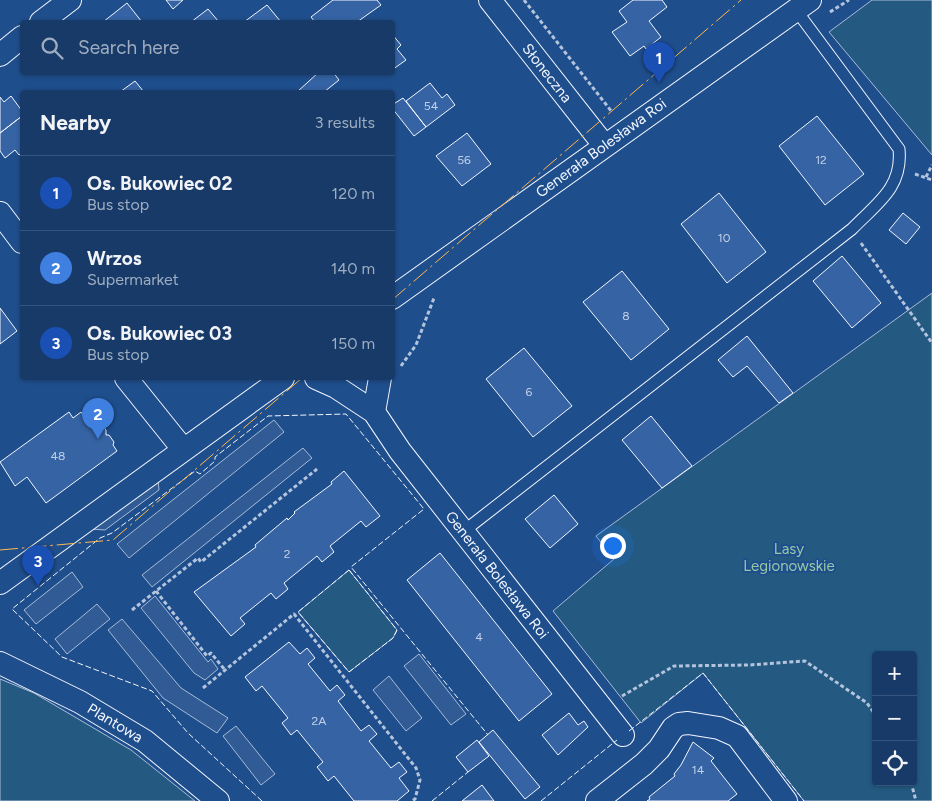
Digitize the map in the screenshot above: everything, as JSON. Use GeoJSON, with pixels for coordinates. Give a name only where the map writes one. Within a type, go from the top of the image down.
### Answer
{"type":"FeatureCollection","features":[{"type":"Feature","properties":{"kind":"street"},"geometry":{"type":"LineString","coordinates":[[44,20],[70,0]]}},
{"type":"Feature","properties":{"kind":"street","name":"Słoneczna"},"geometry":{"type":"LineString","coordinates":[[490,0],[604,145]]}},
{"type":"Feature","properties":{"kind":"street","name":"Generała Bolesława Roi"},"geometry":{"type":"LineString","coordinates":[[395,296],[604,145],[803,5]]}},
{"type":"Feature","properties":{"kind":"street"},"geometry":{"type":"LineString","coordinates":[[0,55],[20,39]]}},
{"type":"Feature","properties":{"kind":"street"},"geometry":{"type":"LineString","coordinates":[[0,213],[20,239]]}},
{"type":"Feature","properties":{"kind":"street"},"geometry":{"type":"LineString","coordinates":[[128,380],[183,449]]}},
{"type":"Feature","properties":{"kind":"street"},"geometry":{"type":"LineString","coordinates":[[0,583],[280,380]]}},
{"type":"Feature","properties":{"kind":"street","name":"Generała Bolesława Roi"},"geometry":{"type":"LineString","coordinates":[[320,380],[336,387],[374,412],[400,451],[623,736]]}},
{"type":"Feature","properties":{"kind":"street"},"geometry":{"type":"LineString","coordinates":[[374,412],[380,380]]}},
{"type":"Feature","properties":{"kind":"street","name":"Plantowa"},"geometry":{"type":"LineString","coordinates":[[0,663],[80,702],[145,741],[218,801]]}},
{"type":"Feature","properties":{"kind":"street"},"geometry":{"type":"LineString","coordinates":[[597,801],[644,764],[679,724],[701,723],[737,736],[786,801]]}},
{"type":"Feature","properties":{"kind":"lane"},"geometry":{"type":"LineString","coordinates":[[464,531],[852,230],[894,187],[900,170],[899,149],[803,5]]}},
{"type":"Feature","properties":{"kind":"path"},"geometry":{"type":"LineString","coordinates":[[524,0],[614,114]]}},
{"type":"Feature","properties":{"kind":"path"},"geometry":{"type":"LineString","coordinates":[[926,177],[932,165]]}},
{"type":"Feature","properties":{"kind":"path"},"geometry":{"type":"LineString","coordinates":[[852,230],[932,343]]}},
{"type":"Feature","properties":{"kind":"path"},"geometry":{"type":"LineString","coordinates":[[132,610],[198,558],[201,562],[317,469]]}},
{"type":"Feature","properties":{"kind":"path"},"geometry":{"type":"LineString","coordinates":[[156,591],[206,656],[211,653],[225,670]]}},
{"type":"Feature","properties":{"kind":"path"},"geometry":{"type":"LineString","coordinates":[[203,688],[294,614],[416,768],[420,780],[415,799],[412,801]]}},
{"type":"Feature","properties":{"kind":"path"},"geometry":{"type":"LineString","coordinates":[[601,708],[674,666],[749,665],[804,661],[867,703],[872,710]]}},
{"type":"Feature","properties":{"kind":"path"},"geometry":{"type":"LineString","coordinates":[[912,786],[916,801]]}},
{"type":"Feature","properties":{"kind":"green space"},"geometry":{"type":"Polygon","coordinates":[[[872,0],[932,0],[932,155],[829,32],[872,0]]]}},
{"type":"Feature","properties":{"kind":"green space","name":"Lasy Legionowskie"},"geometry":{"type":"Polygon","coordinates":[[[932,293],[932,801],[804,801],[703,673],[641,723],[553,611],[614,559],[596,536],[932,293]]]}},
{"type":"Feature","properties":{"kind":"green space"},"geometry":{"type":"Polygon","coordinates":[[[349,570],[397,630],[393,638],[349,672],[298,612],[349,570]]]}},
{"type":"Feature","properties":{"kind":"green space"},"geometry":{"type":"Polygon","coordinates":[[[0,679],[34,693],[131,750],[195,801],[0,801],[0,679]]]}},
{"type":"Feature","properties":{"kind":"shaded area"},"geometry":{"type":"Polygon","coordinates":[[[274,420],[284,432],[129,558],[117,544],[274,420]]]}},
{"type":"Feature","properties":{"kind":"shaded area"},"geometry":{"type":"Polygon","coordinates":[[[303,448],[312,458],[152,587],[142,575],[303,448]]]}},
{"type":"Feature","properties":{"kind":"shaded area"},"geometry":{"type":"Polygon","coordinates":[[[158,479],[159,490],[105,530],[91,529],[158,479]]]}},
{"type":"Feature","properties":{"kind":"shaded area"},"geometry":{"type":"Polygon","coordinates":[[[72,572],[83,587],[36,624],[24,610],[72,572]]]}},
{"type":"Feature","properties":{"kind":"shaded area"},"geometry":{"type":"Polygon","coordinates":[[[155,596],[208,662],[211,659],[218,669],[205,680],[194,673],[141,608],[155,596]]]}},
{"type":"Feature","properties":{"kind":"shaded area"},"geometry":{"type":"Polygon","coordinates":[[[97,604],[110,619],[67,654],[55,639],[97,604]]]}},
{"type":"Feature","properties":{"kind":"shaded area"},"geometry":{"type":"Polygon","coordinates":[[[122,619],[181,688],[228,718],[217,733],[163,698],[108,630],[122,619]]]}},
{"type":"Feature","properties":{"kind":"shaded area"},"geometry":{"type":"Polygon","coordinates":[[[419,654],[466,714],[451,725],[404,666],[419,654]]]}},
{"type":"Feature","properties":{"kind":"shaded area"},"geometry":{"type":"Polygon","coordinates":[[[389,676],[422,718],[406,731],[373,690],[389,676]]]}},
{"type":"Feature","properties":{"kind":"shaded area"},"geometry":{"type":"Polygon","coordinates":[[[236,726],[275,774],[261,785],[223,736],[236,726]]]}},
{"type":"Feature","properties":{"kind":"building"},"geometry":{"type":"Polygon","coordinates":[[[166,0],[183,0],[173,9],[166,0]]]}},
{"type":"Feature","properties":{"kind":"building"},"geometry":{"type":"Polygon","coordinates":[[[333,0],[377,0],[381,5],[360,20],[313,20],[311,17],[333,0]]]}},
{"type":"Feature","properties":{"kind":"building"},"geometry":{"type":"Polygon","coordinates":[[[633,0],[662,0],[667,7],[649,21],[661,37],[646,49],[644,46],[630,56],[612,32],[627,22],[619,11],[633,0]]]}},
{"type":"Feature","properties":{"kind":"building"},"geometry":{"type":"Polygon","coordinates":[[[127,3],[140,20],[106,20],[127,3]]]}},
{"type":"Feature","properties":{"kind":"building"},"geometry":{"type":"Polygon","coordinates":[[[267,5],[279,20],[247,20],[267,5]]]}},
{"type":"Feature","properties":{"kind":"building"},"geometry":{"type":"Polygon","coordinates":[[[208,9],[217,20],[194,20],[208,9]]]}},
{"type":"Feature","properties":{"kind":"building"},"geometry":{"type":"Polygon","coordinates":[[[395,38],[401,45],[397,49],[406,60],[395,68],[395,38]]]}},
{"type":"Feature","properties":{"kind":"building"},"geometry":{"type":"Polygon","coordinates":[[[316,75],[335,75],[339,80],[326,90],[299,90],[316,75]]]}},
{"type":"Feature","properties":{"kind":"building"},"geometry":{"type":"Polygon","coordinates":[[[135,81],[142,90],[123,90],[135,81]]]}},
{"type":"Feature","properties":{"kind":"building"},"geometry":{"type":"Polygon","coordinates":[[[430,83],[442,98],[447,94],[455,105],[426,127],[406,101],[430,83]]]}},
{"type":"Feature","properties":{"kind":"building"},"geometry":{"type":"Polygon","coordinates":[[[11,96],[20,108],[20,118],[0,133],[0,97],[4,102],[11,96]]]}},
{"type":"Feature","properties":{"kind":"building"},"geometry":{"type":"Polygon","coordinates":[[[403,98],[426,127],[414,136],[395,112],[395,103],[403,98]]]}},
{"type":"Feature","properties":{"kind":"building"},"geometry":{"type":"Polygon","coordinates":[[[817,116],[864,174],[825,205],[779,146],[817,116]]]}},
{"type":"Feature","properties":{"kind":"building"},"geometry":{"type":"Polygon","coordinates":[[[20,118],[20,154],[15,150],[5,158],[0,151],[0,133],[20,118]]]}},
{"type":"Feature","properties":{"kind":"building"},"geometry":{"type":"Polygon","coordinates":[[[467,133],[491,164],[462,186],[436,156],[467,133]]]}},
{"type":"Feature","properties":{"kind":"building"},"geometry":{"type":"Polygon","coordinates":[[[719,193],[766,252],[727,283],[681,224],[719,193]]]}},
{"type":"Feature","properties":{"kind":"building"},"geometry":{"type":"Polygon","coordinates":[[[903,213],[920,227],[906,244],[889,230],[903,213]]]}},
{"type":"Feature","properties":{"kind":"building"},"geometry":{"type":"Polygon","coordinates":[[[842,256],[881,303],[852,328],[813,281],[842,256]]]}},
{"type":"Feature","properties":{"kind":"building"},"geometry":{"type":"Polygon","coordinates":[[[622,271],[669,329],[631,360],[583,302],[622,271]]]}},
{"type":"Feature","properties":{"kind":"building"},"geometry":{"type":"Polygon","coordinates":[[[0,308],[17,331],[0,344],[0,308]]]}},
{"type":"Feature","properties":{"kind":"building"},"geometry":{"type":"Polygon","coordinates":[[[747,336],[793,393],[779,403],[747,366],[733,377],[718,360],[747,336]]]}},
{"type":"Feature","properties":{"kind":"building"},"geometry":{"type":"Polygon","coordinates":[[[524,348],[572,406],[533,437],[486,379],[524,348]]]}},
{"type":"Feature","properties":{"kind":"building"},"geometry":{"type":"Polygon","coordinates":[[[69,412],[73,418],[81,412],[88,422],[93,418],[97,424],[101,424],[106,430],[106,435],[109,435],[114,442],[113,445],[117,451],[46,503],[27,477],[15,486],[0,462],[69,412]]]}},
{"type":"Feature","properties":{"kind":"building"},"geometry":{"type":"Polygon","coordinates":[[[651,416],[692,466],[662,488],[622,440],[651,416]]]}},
{"type":"Feature","properties":{"kind":"building"},"geometry":{"type":"Polygon","coordinates":[[[344,471],[380,516],[366,527],[361,521],[330,546],[334,552],[322,562],[317,556],[284,583],[288,589],[276,599],[271,593],[240,618],[245,624],[231,636],[194,592],[256,547],[255,545],[287,518],[288,520],[294,512],[332,484],[331,482],[344,471]]]}},
{"type":"Feature","properties":{"kind":"building"},"geometry":{"type":"Polygon","coordinates":[[[554,495],[578,524],[550,548],[525,519],[554,495]]]}},
{"type":"Feature","properties":{"kind":"building"},"geometry":{"type":"Polygon","coordinates":[[[440,553],[552,694],[519,721],[407,580],[440,553]]]}},
{"type":"Feature","properties":{"kind":"building"},"geometry":{"type":"Polygon","coordinates":[[[289,642],[300,654],[307,648],[315,658],[308,664],[330,691],[337,685],[345,695],[338,701],[361,731],[369,725],[377,734],[369,741],[391,768],[399,762],[407,772],[399,778],[409,791],[397,801],[354,801],[334,776],[328,781],[317,767],[323,762],[297,730],[291,735],[282,723],[288,718],[262,686],[256,691],[245,677],[289,642]]]}},
{"type":"Feature","properties":{"kind":"building"},"geometry":{"type":"Polygon","coordinates":[[[569,713],[578,725],[584,721],[588,727],[558,755],[542,735],[569,713]]]}},
{"type":"Feature","properties":{"kind":"building"},"geometry":{"type":"Polygon","coordinates":[[[493,730],[540,787],[525,799],[479,742],[493,730]]]}},
{"type":"Feature","properties":{"kind":"building"},"geometry":{"type":"Polygon","coordinates":[[[477,740],[489,756],[468,772],[456,757],[477,740]]]}},
{"type":"Feature","properties":{"kind":"building"},"geometry":{"type":"Polygon","coordinates":[[[693,742],[714,758],[711,761],[737,794],[728,801],[647,801],[650,799],[649,797],[675,776],[674,774],[693,742]]]}},
{"type":"Feature","properties":{"kind":"building"},"geometry":{"type":"Polygon","coordinates":[[[482,785],[494,801],[462,801],[482,785]]]}},
{"type":"Feature","properties":{"kind":"fence"},"geometry":{"type":"LineString","coordinates":[[262,801],[188,733],[152,691],[62,657],[12,609],[100,538],[112,533],[195,471],[200,474],[215,461],[215,457],[268,416],[346,414],[424,509],[351,567],[488,735]]}},
{"type":"Feature","properties":{"kind":"fence"},"geometry":{"type":"LineString","coordinates":[[349,570],[397,630],[393,638],[349,672],[298,612],[349,570]]}},
{"type":"Feature","properties":{"kind":"fence"},"geometry":{"type":"LineString","coordinates":[[629,731],[703,673],[804,801]]}},
{"type":"Feature","properties":{"kind":"fence"},"geometry":{"type":"LineString","coordinates":[[541,801],[617,740]]}},
{"type":"Feature","properties":{"kind":"fence"},"geometry":{"type":"LineString","coordinates":[[432,801],[468,772]]}},
{"type":"Feature","properties":{"kind":"power"},"geometry":{"type":"LineString","coordinates":[[395,297],[741,0]]}},
{"type":"Feature","properties":{"kind":"power"},"geometry":{"type":"LineString","coordinates":[[0,550],[113,540],[300,380]]}},
{"type":"Feature","properties":{"kind":"place","name":"Os. Bukowiec 02"},"geometry":{"type":"Point","coordinates":[659,83]}},
{"type":"Feature","properties":{"kind":"place","name":"Wrzos"},"geometry":{"type":"Point","coordinates":[98,439]}},
{"type":"Feature","properties":{"kind":"place","name":"Os. Bukowiec 03"},"geometry":{"type":"Point","coordinates":[38,586]}}]}
